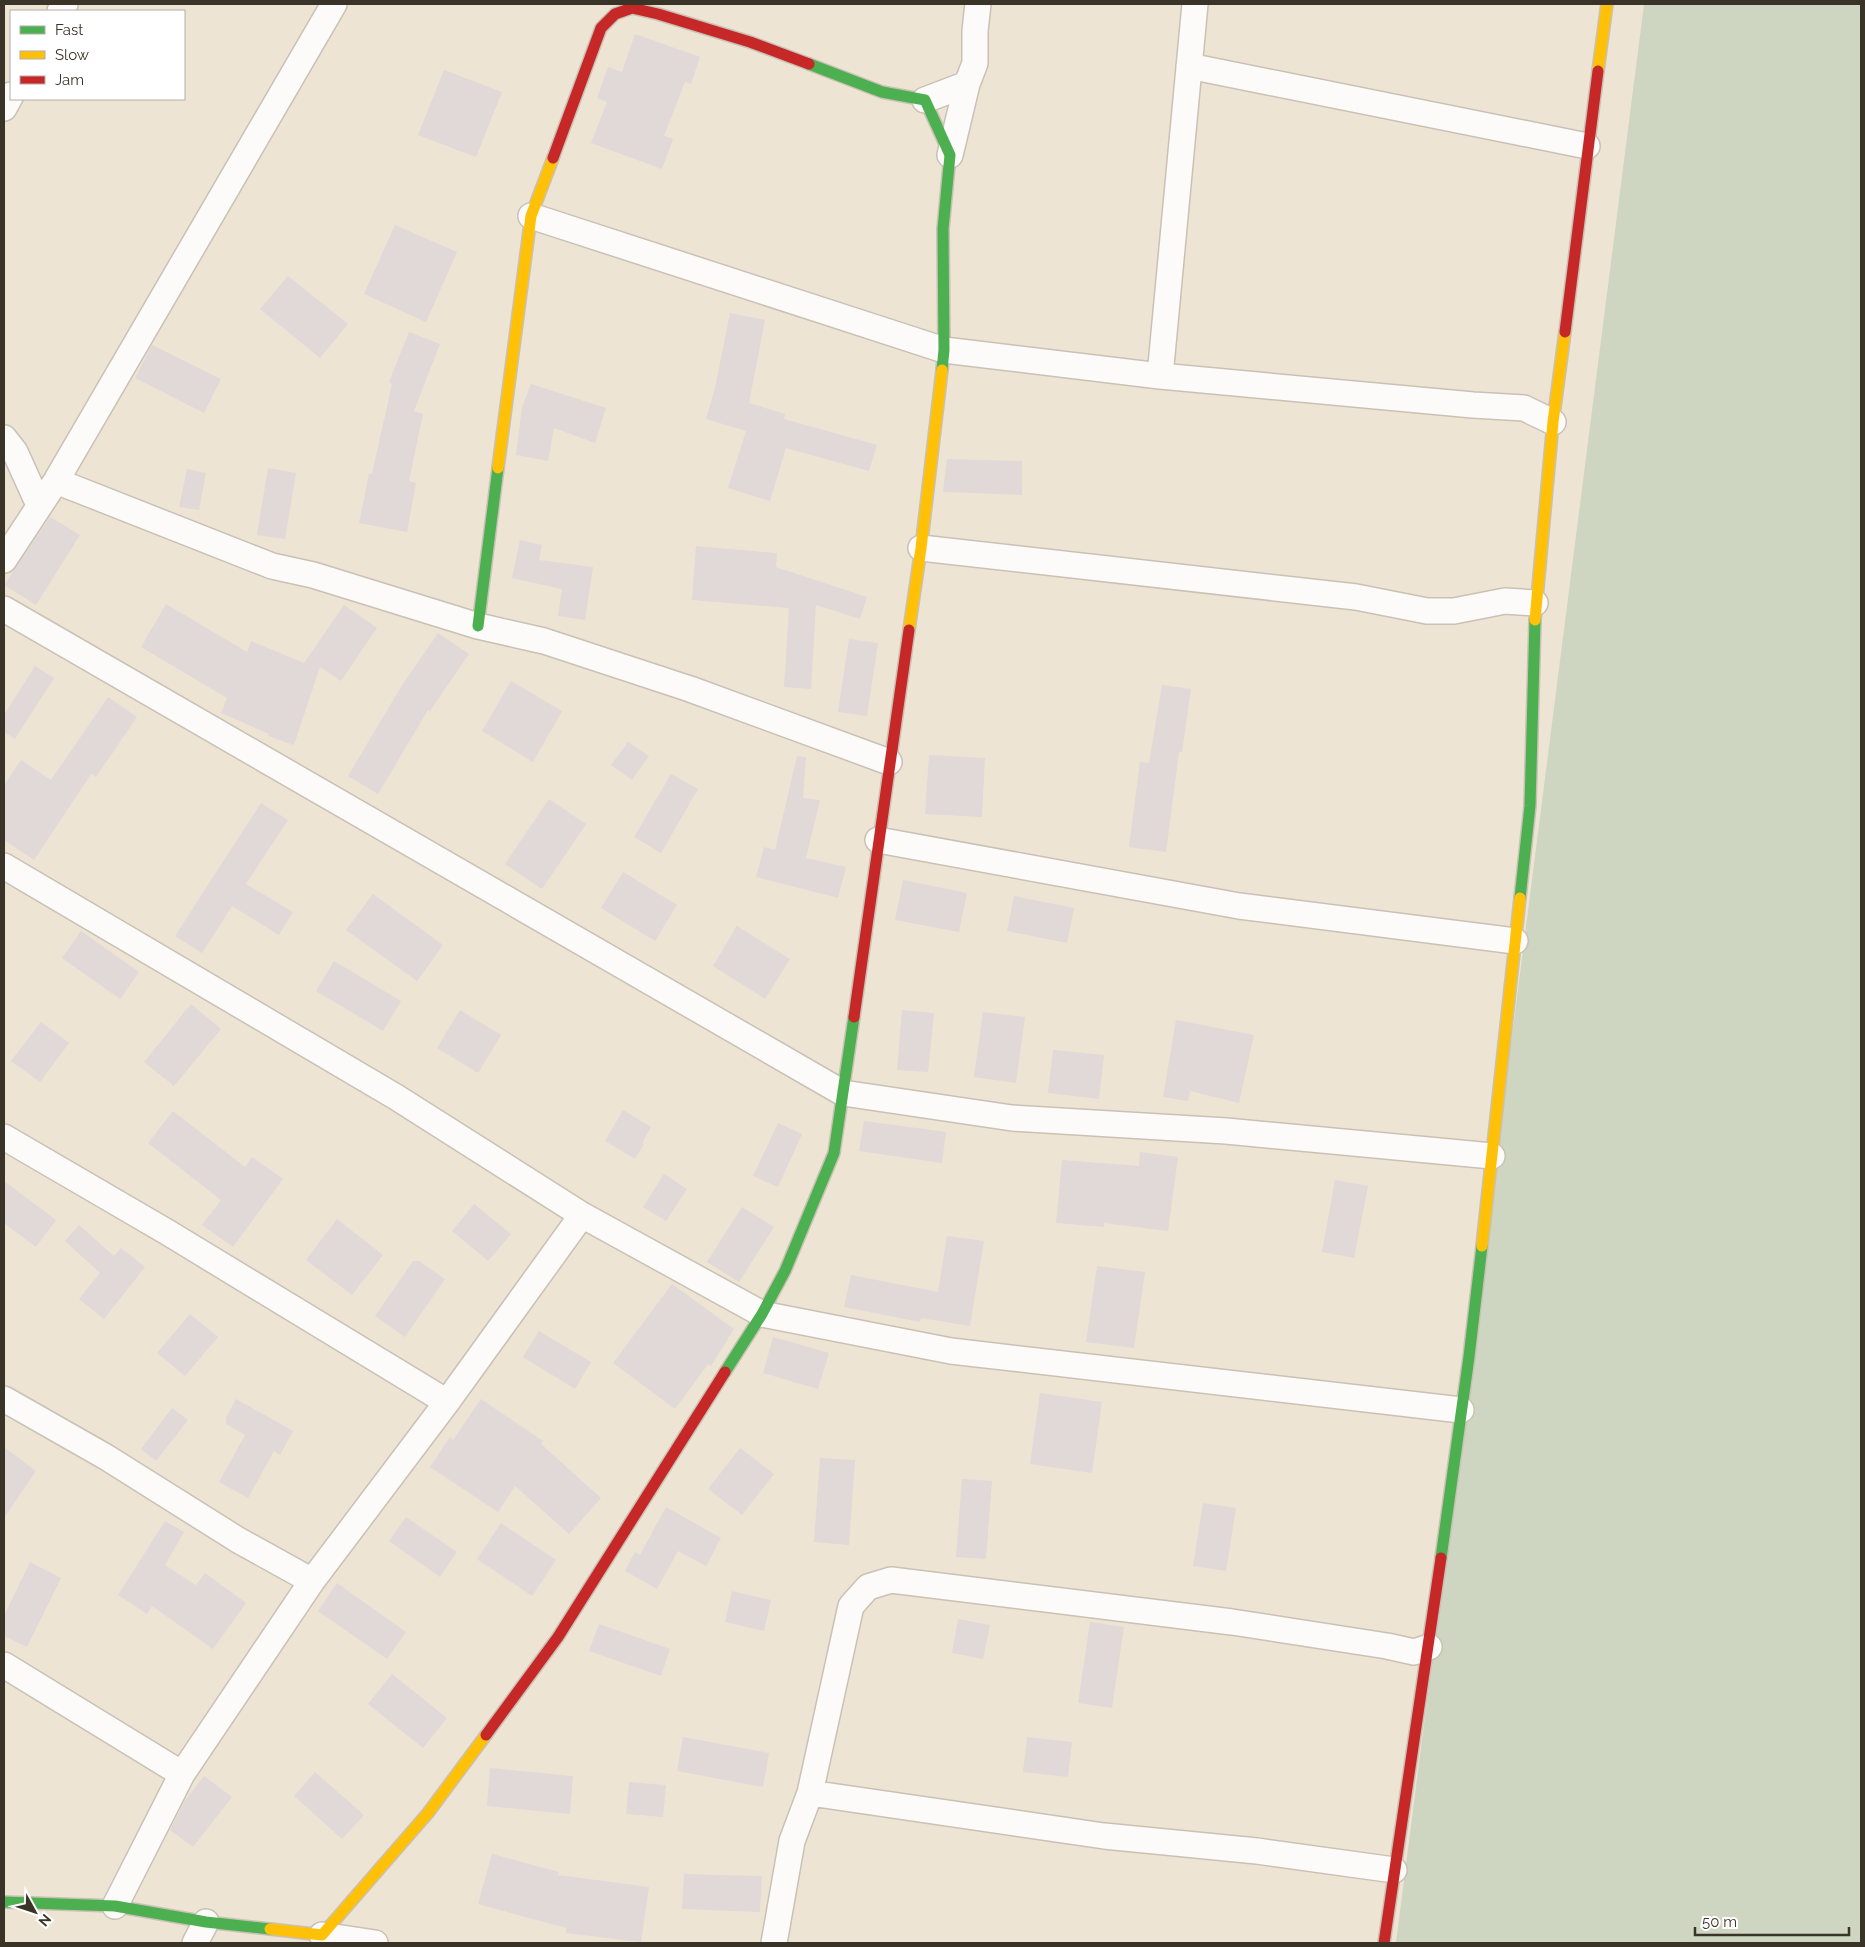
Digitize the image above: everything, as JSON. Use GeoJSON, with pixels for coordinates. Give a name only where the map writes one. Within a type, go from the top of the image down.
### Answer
{"type":"FeatureCollection","features":[{"type":"Feature","properties":{"kind":"street"},"geometry":{"type":"LineString","coordinates":[[4,560],[56,481],[334,4]]}},
{"type":"Feature","properties":{"kind":"street"},"geometry":{"type":"LineString","coordinates":[[322,1935],[428,1814],[558,1637],[762,1314],[785,1271],[834,1153],[921,548],[944,350],[943,229],[950,155],[967,84],[975,63],[975,32],[978,4]]}},
{"type":"Feature","properties":{"kind":"street"},"geometry":{"type":"LineString","coordinates":[[1160,376],[1195,4]]}},
{"type":"Feature","properties":{"kind":"street"},"geometry":{"type":"LineString","coordinates":[[1384,1943],[1429,1647],[1461,1410],[1492,1156],[1530,806],[1535,603],[1553,422],[1587,146],[1607,4]]}},
{"type":"Feature","properties":{"kind":"street"},"geometry":{"type":"LineString","coordinates":[[478,626],[531,216],[601,28],[615,14],[632,8],[750,42],[882,92],[925,100],[967,84]]}},
{"type":"Feature","properties":{"kind":"street"},"geometry":{"type":"LineString","coordinates":[[1189,66],[1587,146]]}},
{"type":"Feature","properties":{"kind":"street"},"geometry":{"type":"LineString","coordinates":[[4,108],[10,97]]}},
{"type":"Feature","properties":{"kind":"street"},"geometry":{"type":"LineString","coordinates":[[925,100],[950,155]]}},
{"type":"Feature","properties":{"kind":"street"},"geometry":{"type":"LineString","coordinates":[[531,216],[944,350],[1160,376],[1524,408],[1553,422]]}},
{"type":"Feature","properties":{"kind":"street"},"geometry":{"type":"LineString","coordinates":[[4,438],[15,452],[39,505]]}},
{"type":"Feature","properties":{"kind":"street"},"geometry":{"type":"LineString","coordinates":[[56,481],[272,566],[313,575],[478,626],[544,641],[690,689],[889,762]]}},
{"type":"Feature","properties":{"kind":"street"},"geometry":{"type":"LineString","coordinates":[[921,548],[1356,597],[1427,611],[1454,611],[1505,601],[1535,603]]}},
{"type":"Feature","properties":{"kind":"street"},"geometry":{"type":"LineString","coordinates":[[4,609],[843,1093],[1012,1118],[1226,1131],[1492,1156]]}},
{"type":"Feature","properties":{"kind":"street"},"geometry":{"type":"LineString","coordinates":[[878,840],[1239,906],[1515,942]]}},
{"type":"Feature","properties":{"kind":"street"},"geometry":{"type":"LineString","coordinates":[[4,866],[388,1092],[582,1215],[762,1314],[951,1351],[1461,1410]]}},
{"type":"Feature","properties":{"kind":"street"},"geometry":{"type":"LineString","coordinates":[[4,1137],[167,1232],[447,1402]]}},
{"type":"Feature","properties":{"kind":"street"},"geometry":{"type":"LineString","coordinates":[[115,1906],[182,1774],[312,1581],[447,1402],[582,1215]]}},
{"type":"Feature","properties":{"kind":"street"},"geometry":{"type":"LineString","coordinates":[[4,1399],[106,1457],[238,1540],[312,1581]]}},
{"type":"Feature","properties":{"kind":"street"},"geometry":{"type":"LineString","coordinates":[[774,1943],[792,1841],[810,1793],[851,1606],[868,1587],[892,1580],[1232,1622],[1387,1646],[1414,1652],[1429,1647]]}},
{"type":"Feature","properties":{"kind":"street"},"geometry":{"type":"LineString","coordinates":[[4,1666],[182,1774]]}},
{"type":"Feature","properties":{"kind":"street"},"geometry":{"type":"LineString","coordinates":[[810,1793],[1104,1836],[1258,1851],[1394,1870]]}},
{"type":"Feature","properties":{"kind":"street"},"geometry":{"type":"LineString","coordinates":[[4,1902],[115,1906],[201,1933],[322,1935],[375,1943]]}},
{"type":"Feature","properties":{"kind":"green space"},"geometry":{"type":"Polygon","coordinates":[[[1644,4],[1861,4],[1861,1943],[1396,1943],[1644,4]]]}},
{"type":"Feature","properties":{"kind":"building"},"geometry":{"type":"Polygon","coordinates":[[[635,34],[700,57],[691,84],[685,82],[664,136],[673,139],[662,169],[591,143],[607,102],[597,98],[608,67],[622,72],[635,34]]]}},
{"type":"Feature","properties":{"kind":"building"},"geometry":{"type":"Polygon","coordinates":[[[444,70],[502,92],[476,157],[418,135],[444,70]]]}},
{"type":"Feature","properties":{"kind":"building"},"geometry":{"type":"Polygon","coordinates":[[[395,225],[457,252],[426,322],[364,294],[395,225]]]}},
{"type":"Feature","properties":{"kind":"building"},"geometry":{"type":"Polygon","coordinates":[[[288,276],[348,324],[320,358],[260,309],[288,276]]]}},
{"type":"Feature","properties":{"kind":"building"},"geometry":{"type":"Polygon","coordinates":[[[730,313],[765,320],[749,403],[785,414],[784,419],[877,445],[869,471],[786,448],[770,501],[728,488],[746,431],[706,419],[715,388],[730,313]]]}},
{"type":"Feature","properties":{"kind":"building"},"geometry":{"type":"Polygon","coordinates":[[[409,332],[440,344],[414,411],[423,414],[409,481],[416,483],[407,532],[359,523],[369,474],[372,474],[392,384],[389,382],[409,332]]]}},
{"type":"Feature","properties":{"kind":"building"},"geometry":{"type":"Polygon","coordinates":[[[152,345],[221,379],[204,413],[135,378],[152,345]]]}},
{"type":"Feature","properties":{"kind":"building"},"geometry":{"type":"Polygon","coordinates":[[[531,384],[606,408],[595,443],[554,428],[548,461],[516,455],[522,407],[531,384]]]}},
{"type":"Feature","properties":{"kind":"building"},"geometry":{"type":"Polygon","coordinates":[[[947,459],[1022,461],[1022,495],[943,492],[947,459]]]}},
{"type":"Feature","properties":{"kind":"building"},"geometry":{"type":"Polygon","coordinates":[[[268,468],[296,473],[285,539],[257,535],[268,468]]]}},
{"type":"Feature","properties":{"kind":"building"},"geometry":{"type":"Polygon","coordinates":[[[187,469],[206,473],[199,510],[179,507],[187,469]]]}},
{"type":"Feature","properties":{"kind":"building"},"geometry":{"type":"Polygon","coordinates":[[[50,517],[80,535],[36,605],[4,585],[50,517]]]}},
{"type":"Feature","properties":{"kind":"building"},"geometry":{"type":"Polygon","coordinates":[[[520,540],[542,545],[539,560],[593,567],[585,620],[558,616],[562,589],[512,578],[520,540]]]}},
{"type":"Feature","properties":{"kind":"building"},"geometry":{"type":"Polygon","coordinates":[[[696,546],[777,553],[776,567],[867,597],[860,619],[816,605],[811,689],[784,687],[789,608],[692,600],[696,546]]]}},
{"type":"Feature","properties":{"kind":"building"},"geometry":{"type":"Polygon","coordinates":[[[166,604],[247,652],[251,641],[304,663],[344,605],[377,628],[341,681],[320,667],[294,745],[268,736],[269,734],[221,713],[227,698],[141,647],[166,604]]]}},
{"type":"Feature","properties":{"kind":"building"},"geometry":{"type":"Polygon","coordinates":[[[438,633],[469,654],[430,711],[428,710],[378,794],[348,776],[401,687],[438,633]]]}},
{"type":"Feature","properties":{"kind":"building"},"geometry":{"type":"Polygon","coordinates":[[[849,639],[878,643],[867,716],[838,712],[849,639]]]}},
{"type":"Feature","properties":{"kind":"building"},"geometry":{"type":"Polygon","coordinates":[[[35,666],[54,678],[15,739],[4,732],[4,715],[35,666]]]}},
{"type":"Feature","properties":{"kind":"building"},"geometry":{"type":"Polygon","coordinates":[[[511,681],[562,711],[533,762],[482,731],[511,681]]]}},
{"type":"Feature","properties":{"kind":"building"},"geometry":{"type":"Polygon","coordinates":[[[1162,685],[1191,689],[1182,752],[1179,752],[1166,852],[1129,847],[1140,762],[1149,763],[1162,685]]]}},
{"type":"Feature","properties":{"kind":"building"},"geometry":{"type":"Polygon","coordinates":[[[108,697],[137,717],[96,777],[91,774],[34,860],[4,840],[4,785],[21,760],[51,780],[108,697]]]}},
{"type":"Feature","properties":{"kind":"building"},"geometry":{"type":"Polygon","coordinates":[[[628,742],[649,756],[632,780],[611,765],[628,742]]]}},
{"type":"Feature","properties":{"kind":"building"},"geometry":{"type":"Polygon","coordinates":[[[929,755],[985,758],[982,817],[925,814],[929,755]]]}},
{"type":"Feature","properties":{"kind":"building"},"geometry":{"type":"Polygon","coordinates":[[[797,756],[806,757],[803,798],[820,800],[806,858],[846,867],[838,898],[756,877],[764,847],[775,850],[797,756]]]}},
{"type":"Feature","properties":{"kind":"building"},"geometry":{"type":"Polygon","coordinates":[[[671,774],[698,789],[661,853],[634,837],[671,774]]]}},
{"type":"Feature","properties":{"kind":"building"},"geometry":{"type":"Polygon","coordinates":[[[549,799],[586,824],[542,889],[505,864],[549,799]]]}},
{"type":"Feature","properties":{"kind":"building"},"geometry":{"type":"Polygon","coordinates":[[[261,803],[288,820],[246,884],[293,912],[279,935],[232,906],[202,953],[175,936],[261,803]]]}},
{"type":"Feature","properties":{"kind":"building"},"geometry":{"type":"Polygon","coordinates":[[[623,872],[677,905],[655,941],[601,908],[623,872]]]}},
{"type":"Feature","properties":{"kind":"building"},"geometry":{"type":"Polygon","coordinates":[[[903,880],[967,893],[959,932],[895,920],[903,880]]]}},
{"type":"Feature","properties":{"kind":"building"},"geometry":{"type":"Polygon","coordinates":[[[373,894],[443,945],[417,981],[346,930],[373,894]]]}},
{"type":"Feature","properties":{"kind":"building"},"geometry":{"type":"Polygon","coordinates":[[[1014,896],[1074,908],[1067,943],[1007,931],[1014,896]]]}},
{"type":"Feature","properties":{"kind":"building"},"geometry":{"type":"Polygon","coordinates":[[[737,926],[790,959],[765,999],[713,966],[737,926]]]}},
{"type":"Feature","properties":{"kind":"building"},"geometry":{"type":"Polygon","coordinates":[[[81,931],[139,972],[120,999],[62,958],[81,931]]]}},
{"type":"Feature","properties":{"kind":"building"},"geometry":{"type":"Polygon","coordinates":[[[334,961],[401,1001],[383,1031],[316,991],[334,961]]]}},
{"type":"Feature","properties":{"kind":"building"},"geometry":{"type":"Polygon","coordinates":[[[191,1004],[221,1029],[174,1086],[144,1062],[191,1004]]]}},
{"type":"Feature","properties":{"kind":"building"},"geometry":{"type":"Polygon","coordinates":[[[460,1010],[501,1035],[478,1073],[437,1048],[460,1010]]]}},
{"type":"Feature","properties":{"kind":"building"},"geometry":{"type":"Polygon","coordinates":[[[902,1010],[934,1013],[928,1072],[897,1070],[902,1010]]]}},
{"type":"Feature","properties":{"kind":"building"},"geometry":{"type":"Polygon","coordinates":[[[983,1012],[1025,1017],[1016,1083],[974,1077],[983,1012]]]}},
{"type":"Feature","properties":{"kind":"building"},"geometry":{"type":"Polygon","coordinates":[[[1176,1020],[1254,1035],[1239,1103],[1190,1091],[1188,1101],[1163,1097],[1176,1020]]]}},
{"type":"Feature","properties":{"kind":"building"},"geometry":{"type":"Polygon","coordinates":[[[41,1022],[69,1043],[40,1082],[11,1061],[41,1022]]]}},
{"type":"Feature","properties":{"kind":"building"},"geometry":{"type":"Polygon","coordinates":[[[1053,1050],[1104,1055],[1099,1099],[1048,1093],[1053,1050]]]}},
{"type":"Feature","properties":{"kind":"building"},"geometry":{"type":"Polygon","coordinates":[[[623,1110],[651,1127],[635,1159],[605,1141],[623,1110]]]}},
{"type":"Feature","properties":{"kind":"building"},"geometry":{"type":"Polygon","coordinates":[[[173,1111],[245,1167],[252,1157],[283,1179],[233,1247],[202,1225],[221,1200],[148,1143],[173,1111]]]}},
{"type":"Feature","properties":{"kind":"building"},"geometry":{"type":"Polygon","coordinates":[[[864,1121],[946,1132],[942,1163],[859,1151],[864,1121]]]}},
{"type":"Feature","properties":{"kind":"building"},"geometry":{"type":"Polygon","coordinates":[[[778,1123],[802,1134],[778,1187],[753,1176],[778,1123]]]}},
{"type":"Feature","properties":{"kind":"building"},"geometry":{"type":"Polygon","coordinates":[[[1140,1152],[1178,1157],[1168,1231],[1104,1223],[1104,1227],[1056,1223],[1062,1160],[1139,1166],[1140,1152]]]}},
{"type":"Feature","properties":{"kind":"building"},"geometry":{"type":"Polygon","coordinates":[[[664,1174],[687,1189],[666,1221],[643,1207],[664,1174]]]}},
{"type":"Feature","properties":{"kind":"building"},"geometry":{"type":"Polygon","coordinates":[[[1335,1180],[1368,1186],[1354,1258],[1322,1252],[1335,1180]]]}},
{"type":"Feature","properties":{"kind":"building"},"geometry":{"type":"Polygon","coordinates":[[[4,1181],[56,1220],[36,1247],[4,1223],[4,1181]]]}},
{"type":"Feature","properties":{"kind":"building"},"geometry":{"type":"Polygon","coordinates":[[[474,1204],[511,1234],[488,1261],[452,1231],[474,1204]]]}},
{"type":"Feature","properties":{"kind":"building"},"geometry":{"type":"Polygon","coordinates":[[[742,1207],[774,1227],[739,1282],[707,1262],[742,1207]]]}},
{"type":"Feature","properties":{"kind":"building"},"geometry":{"type":"Polygon","coordinates":[[[337,1219],[383,1255],[352,1295],[306,1260],[337,1219]]]}},
{"type":"Feature","properties":{"kind":"building"},"geometry":{"type":"Polygon","coordinates":[[[79,1225],[114,1256],[121,1248],[145,1267],[104,1319],[79,1299],[100,1273],[65,1241],[79,1225]]]}},
{"type":"Feature","properties":{"kind":"building"},"geometry":{"type":"Polygon","coordinates":[[[947,1236],[984,1241],[970,1326],[921,1318],[920,1322],[844,1307],[851,1275],[938,1292],[947,1236]]]}},
{"type":"Feature","properties":{"kind":"building"},"geometry":{"type":"Polygon","coordinates":[[[413,1261],[419,1261],[445,1279],[405,1337],[375,1316],[413,1261]]]}},
{"type":"Feature","properties":{"kind":"building"},"geometry":{"type":"Polygon","coordinates":[[[1097,1266],[1145,1272],[1134,1348],[1086,1342],[1097,1266]]]}},
{"type":"Feature","properties":{"kind":"building"},"geometry":{"type":"Polygon","coordinates":[[[672,1284],[734,1329],[711,1366],[708,1364],[675,1409],[613,1363],[672,1284]]]}},
{"type":"Feature","properties":{"kind":"building"},"geometry":{"type":"Polygon","coordinates":[[[190,1314],[218,1337],[185,1376],[157,1353],[190,1314]]]}},
{"type":"Feature","properties":{"kind":"building"},"geometry":{"type":"Polygon","coordinates":[[[539,1331],[591,1362],[575,1389],[523,1357],[539,1331]]]}},
{"type":"Feature","properties":{"kind":"building"},"geometry":{"type":"Polygon","coordinates":[[[773,1337],[829,1353],[818,1389],[763,1373],[773,1337]]]}},
{"type":"Feature","properties":{"kind":"building"},"geometry":{"type":"Polygon","coordinates":[[[1040,1393],[1102,1402],[1092,1473],[1030,1464],[1040,1393]]]}},
{"type":"Feature","properties":{"kind":"building"},"geometry":{"type":"Polygon","coordinates":[[[236,1399],[293,1431],[280,1455],[274,1451],[248,1498],[219,1482],[245,1435],[226,1424],[226,1418],[236,1399]]]}},
{"type":"Feature","properties":{"kind":"building"},"geometry":{"type":"Polygon","coordinates":[[[481,1399],[543,1441],[541,1444],[601,1498],[569,1534],[515,1486],[498,1512],[430,1467],[450,1437],[453,1440],[481,1399]]]}},
{"type":"Feature","properties":{"kind":"building"},"geometry":{"type":"Polygon","coordinates":[[[172,1408],[188,1420],[156,1461],[141,1449],[172,1408]]]}},
{"type":"Feature","properties":{"kind":"building"},"geometry":{"type":"Polygon","coordinates":[[[4,1447],[36,1471],[4,1518],[4,1447]]]}},
{"type":"Feature","properties":{"kind":"building"},"geometry":{"type":"Polygon","coordinates":[[[740,1448],[774,1474],[742,1515],[708,1489],[740,1448]]]}},
{"type":"Feature","properties":{"kind":"building"},"geometry":{"type":"Polygon","coordinates":[[[820,1458],[855,1460],[849,1545],[814,1542],[820,1458]]]}},
{"type":"Feature","properties":{"kind":"building"},"geometry":{"type":"Polygon","coordinates":[[[962,1479],[992,1481],[986,1559],[956,1557],[962,1479]]]}},
{"type":"Feature","properties":{"kind":"building"},"geometry":{"type":"Polygon","coordinates":[[[1203,1503],[1236,1508],[1226,1571],[1193,1566],[1203,1503]]]}},
{"type":"Feature","properties":{"kind":"building"},"geometry":{"type":"Polygon","coordinates":[[[666,1507],[721,1538],[706,1566],[678,1551],[657,1589],[625,1571],[635,1552],[640,1555],[666,1507]]]}},
{"type":"Feature","properties":{"kind":"building"},"geometry":{"type":"Polygon","coordinates":[[[406,1517],[457,1552],[440,1577],[389,1541],[406,1517]]]}},
{"type":"Feature","properties":{"kind":"building"},"geometry":{"type":"Polygon","coordinates":[[[165,1521],[184,1532],[165,1565],[196,1585],[205,1573],[246,1603],[213,1649],[152,1606],[147,1614],[118,1595],[165,1521]]]}},
{"type":"Feature","properties":{"kind":"building"},"geometry":{"type":"Polygon","coordinates":[[[501,1523],[556,1560],[532,1596],[477,1559],[501,1523]]]}},
{"type":"Feature","properties":{"kind":"building"},"geometry":{"type":"Polygon","coordinates":[[[30,1562],[61,1578],[27,1647],[4,1636],[4,1616],[30,1562]]]}},
{"type":"Feature","properties":{"kind":"building"},"geometry":{"type":"Polygon","coordinates":[[[337,1583],[406,1632],[387,1659],[318,1611],[337,1583]]]}},
{"type":"Feature","properties":{"kind":"building"},"geometry":{"type":"Polygon","coordinates":[[[732,1591],[771,1600],[764,1631],[725,1622],[732,1591]]]}},
{"type":"Feature","properties":{"kind":"building"},"geometry":{"type":"Polygon","coordinates":[[[958,1619],[990,1625],[983,1659],[952,1653],[958,1619]]]}},
{"type":"Feature","properties":{"kind":"building"},"geometry":{"type":"Polygon","coordinates":[[[1090,1622],[1124,1627],[1112,1708],[1078,1703],[1090,1622]]]}},
{"type":"Feature","properties":{"kind":"building"},"geometry":{"type":"Polygon","coordinates":[[[599,1624],[670,1649],[661,1676],[589,1651],[599,1624]]]}},
{"type":"Feature","properties":{"kind":"building"},"geometry":{"type":"Polygon","coordinates":[[[392,1674],[447,1718],[423,1748],[368,1704],[392,1674]]]}},
{"type":"Feature","properties":{"kind":"building"},"geometry":{"type":"Polygon","coordinates":[[[683,1737],[769,1753],[763,1787],[677,1771],[683,1737]]]}},
{"type":"Feature","properties":{"kind":"building"},"geometry":{"type":"Polygon","coordinates":[[[1027,1737],[1072,1742],[1068,1777],[1023,1772],[1027,1737]]]}},
{"type":"Feature","properties":{"kind":"building"},"geometry":{"type":"Polygon","coordinates":[[[490,1768],[573,1776],[570,1814],[487,1806],[490,1768]]]}},
{"type":"Feature","properties":{"kind":"building"},"geometry":{"type":"Polygon","coordinates":[[[315,1772],[364,1815],[342,1839],[294,1796],[315,1772]]]}},
{"type":"Feature","properties":{"kind":"building"},"geometry":{"type":"Polygon","coordinates":[[[204,1776],[232,1797],[193,1847],[170,1830],[184,1802],[204,1776]]]}},
{"type":"Feature","properties":{"kind":"building"},"geometry":{"type":"Polygon","coordinates":[[[629,1782],[666,1785],[663,1817],[626,1814],[629,1782]]]}},
{"type":"Feature","properties":{"kind":"building"},"geometry":{"type":"Polygon","coordinates":[[[492,1854],[559,1872],[558,1875],[649,1887],[641,1942],[566,1933],[566,1928],[478,1904],[492,1854]]]}},
{"type":"Feature","properties":{"kind":"building"},"geometry":{"type":"Polygon","coordinates":[[[684,1874],[762,1876],[760,1912],[682,1909],[684,1874]]]}},
{"type":"Feature","properties":{"kind":"traffic: fast"},"geometry":{"type":"LineString","coordinates":[[809,64],[882,92],[925,100],[950,155],[943,229],[944,350],[942,370]]}},
{"type":"Feature","properties":{"kind":"traffic: fast"},"geometry":{"type":"LineString","coordinates":[[478,626],[498,468]]}},
{"type":"Feature","properties":{"kind":"traffic: fast"},"geometry":{"type":"LineString","coordinates":[[1520,898],[1530,806],[1535,620]]}},
{"type":"Feature","properties":{"kind":"traffic: fast"},"geometry":{"type":"LineString","coordinates":[[725,1372],[762,1314],[785,1271],[834,1153],[854,1017]]}},
{"type":"Feature","properties":{"kind":"traffic: fast"},"geometry":{"type":"LineString","coordinates":[[1441,1558],[1469,1357],[1482,1246]]}},
{"type":"Feature","properties":{"kind":"traffic: fast"},"geometry":{"type":"LineString","coordinates":[[4,1902],[115,1906],[206,1922],[270,1929]]}},
{"type":"Feature","properties":{"kind":"traffic: slow"},"geometry":{"type":"LineString","coordinates":[[1598,71],[1607,4]]}},
{"type":"Feature","properties":{"kind":"traffic: slow"},"geometry":{"type":"LineString","coordinates":[[498,468],[531,216],[553,158]]}},
{"type":"Feature","properties":{"kind":"traffic: slow"},"geometry":{"type":"LineString","coordinates":[[1535,620],[1553,422],[1565,332]]}},
{"type":"Feature","properties":{"kind":"traffic: slow"},"geometry":{"type":"LineString","coordinates":[[909,630],[921,548],[942,370]]}},
{"type":"Feature","properties":{"kind":"traffic: slow"},"geometry":{"type":"LineString","coordinates":[[1482,1246],[1520,898]]}},
{"type":"Feature","properties":{"kind":"traffic: slow"},"geometry":{"type":"LineString","coordinates":[[270,1929],[322,1935],[428,1813],[486,1735]]}},
{"type":"Feature","properties":{"kind":"traffic: jam"},"geometry":{"type":"LineString","coordinates":[[553,158],[601,28],[615,14],[632,8],[658,14],[750,42],[809,64]]}},
{"type":"Feature","properties":{"kind":"traffic: jam"},"geometry":{"type":"LineString","coordinates":[[1565,332],[1598,71]]}},
{"type":"Feature","properties":{"kind":"traffic: jam"},"geometry":{"type":"LineString","coordinates":[[854,1017],[909,630]]}},
{"type":"Feature","properties":{"kind":"traffic: jam"},"geometry":{"type":"LineString","coordinates":[[486,1735],[558,1637],[725,1372]]}},
{"type":"Feature","properties":{"kind":"traffic: jam"},"geometry":{"type":"LineString","coordinates":[[1384,1943],[1441,1558]]}}]}
